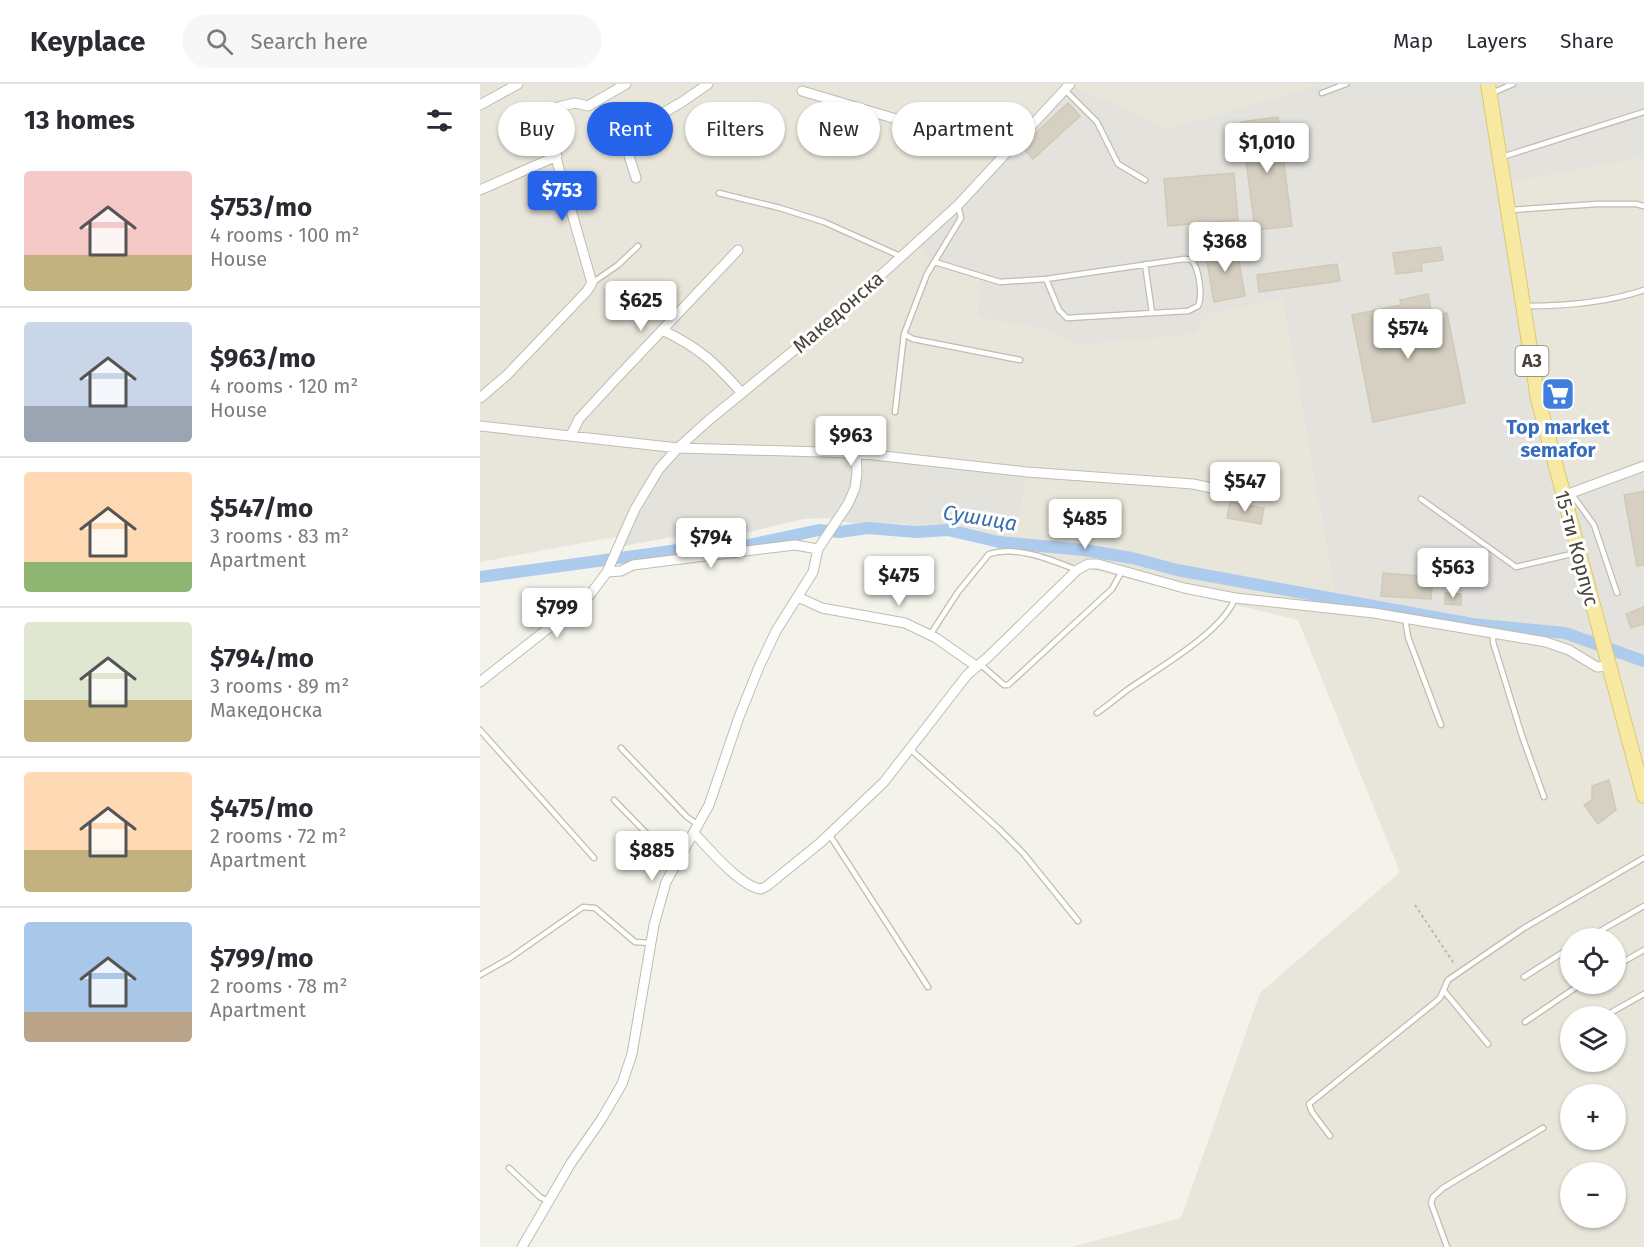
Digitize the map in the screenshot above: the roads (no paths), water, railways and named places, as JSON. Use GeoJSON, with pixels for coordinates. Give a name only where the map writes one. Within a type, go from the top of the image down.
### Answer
{"type":"FeatureCollection","features":[{"type":"Feature","properties":{"kind":"main road","name":"15-ти Корпус"},"geometry":{"type":"LineString","coordinates":[[1489,89],[1538,399],[1567,494],[1579,552],[1608,663],[1640,761],[1644,796]]}},
{"type":"Feature","properties":{"kind":"street"},"geometry":{"type":"LineString","coordinates":[[480,105],[518,84]]}},
{"type":"Feature","properties":{"kind":"street"},"geometry":{"type":"LineString","coordinates":[[575,105],[588,106],[626,84]]}},
{"type":"Feature","properties":{"kind":"street"},"geometry":{"type":"LineString","coordinates":[[636,178],[625,143],[626,135],[708,84]]}},
{"type":"Feature","properties":{"kind":"street","name":"Македонска"},"geometry":{"type":"LineString","coordinates":[[1035,122],[1068,87]]}},
{"type":"Feature","properties":{"kind":"street"},"geometry":{"type":"LineString","coordinates":[[802,91],[892,118]]}},
{"type":"Feature","properties":{"kind":"street"},"geometry":{"type":"LineString","coordinates":[[480,190],[557,156],[592,283],[507,375],[480,398]]}},
{"type":"Feature","properties":{"kind":"street","name":"Македонска"},"geometry":{"type":"LineString","coordinates":[[480,682],[588,596],[607,572],[635,509],[659,470],[678,448],[837,315],[958,205],[1003,156]]}},
{"type":"Feature","properties":{"kind":"street"},"geometry":{"type":"LineString","coordinates":[[571,435],[579,419],[738,250]]}},
{"type":"Feature","properties":{"kind":"street"},"geometry":{"type":"LineString","coordinates":[[662,330],[700,350],[742,393]]}},
{"type":"Feature","properties":{"kind":"street"},"geometry":{"type":"LineString","coordinates":[[480,426],[678,448],[856,453],[1027,471],[1193,484],[1226,491]]}},
{"type":"Feature","properties":{"kind":"street"},"geometry":{"type":"LineString","coordinates":[[522,1247],[571,1163],[601,1120],[622,1084],[632,1054],[651,943],[666,882],[717,787],[739,717],[776,631],[813,572],[818,549],[848,504],[855,488],[856,453]]}},
{"type":"Feature","properties":{"kind":"street"},"geometry":{"type":"LineString","coordinates":[[1567,494],[1644,466]]}},
{"type":"Feature","properties":{"kind":"street"},"geometry":{"type":"LineString","coordinates":[[607,572],[621,571],[633,565],[795,545],[818,549]]}},
{"type":"Feature","properties":{"kind":"street"},"geometry":{"type":"LineString","coordinates":[[696,829],[740,877],[761,889],[829,834],[884,782],[978,665],[1077,570],[1083,565],[1093,563],[1184,588],[1235,598],[1277,601],[1405,618],[1546,642],[1569,650],[1597,667],[1608,663]]}},
{"type":"Feature","properties":{"kind":"street"},"geometry":{"type":"LineString","coordinates":[[798,597],[831,610],[905,623],[930,635],[978,665]]}},
{"type":"Feature","properties":{"kind":"lane"},"geometry":{"type":"LineString","coordinates":[[1322,93],[1346,84]]}},
{"type":"Feature","properties":{"kind":"lane"},"geometry":{"type":"LineString","coordinates":[[1489,89],[1513,84]]}},
{"type":"Feature","properties":{"kind":"lane"},"geometry":{"type":"LineString","coordinates":[[1068,87],[1097,122],[1118,164],[1145,180]]}},
{"type":"Feature","properties":{"kind":"lane"},"geometry":{"type":"LineString","coordinates":[[1500,158],[1644,112]]}},
{"type":"Feature","properties":{"kind":"lane"},"geometry":{"type":"LineString","coordinates":[[719,193],[824,222],[901,257]]}},
{"type":"Feature","properties":{"kind":"lane"},"geometry":{"type":"LineString","coordinates":[[1508,211],[1596,204],[1644,206]]}},
{"type":"Feature","properties":{"kind":"lane"},"geometry":{"type":"LineString","coordinates":[[895,412],[904,334],[927,274],[961,218],[958,205]]}},
{"type":"Feature","properties":{"kind":"lane"},"geometry":{"type":"LineString","coordinates":[[592,283],[618,265],[638,246]]}},
{"type":"Feature","properties":{"kind":"lane"},"geometry":{"type":"LineString","coordinates":[[935,262],[1000,282],[1046,279],[1145,264],[1192,260],[1196,265],[1201,300],[1198,306],[1188,311],[1068,318],[1059,310],[1046,279]]}},
{"type":"Feature","properties":{"kind":"lane"},"geometry":{"type":"LineString","coordinates":[[1145,264],[1152,313]]}},
{"type":"Feature","properties":{"kind":"lane"},"geometry":{"type":"LineString","coordinates":[[1523,306],[1594,302],[1644,290]]}},
{"type":"Feature","properties":{"kind":"lane"},"geometry":{"type":"LineString","coordinates":[[904,334],[914,339],[1020,360]]}},
{"type":"Feature","properties":{"kind":"lane"},"geometry":{"type":"LineString","coordinates":[[1567,494],[1594,525],[1617,593]]}},
{"type":"Feature","properties":{"kind":"lane"},"geometry":{"type":"LineString","coordinates":[[1421,499],[1516,567],[1579,552]]}},
{"type":"Feature","properties":{"kind":"lane"},"geometry":{"type":"LineString","coordinates":[[930,635],[958,592],[989,554],[1021,552],[1077,570]]}},
{"type":"Feature","properties":{"kind":"lane"},"geometry":{"type":"LineString","coordinates":[[978,665],[1004,685],[1008,685],[1112,589],[1122,571]]}},
{"type":"Feature","properties":{"kind":"lane"},"geometry":{"type":"LineString","coordinates":[[1097,713],[1125,691],[1185,651],[1219,622],[1232,606],[1235,598]]}},
{"type":"Feature","properties":{"kind":"lane"},"geometry":{"type":"LineString","coordinates":[[1405,618],[1405,627],[1411,646],[1442,725]]}},
{"type":"Feature","properties":{"kind":"lane"},"geometry":{"type":"LineString","coordinates":[[1493,634],[1493,642],[1519,726],[1544,797]]}},
{"type":"Feature","properties":{"kind":"lane"},"geometry":{"type":"LineString","coordinates":[[480,730],[594,858]]}},
{"type":"Feature","properties":{"kind":"lane"},"geometry":{"type":"LineString","coordinates":[[621,748],[696,829]]}},
{"type":"Feature","properties":{"kind":"lane"},"geometry":{"type":"LineString","coordinates":[[910,749],[1013,843],[1078,921]]}},
{"type":"Feature","properties":{"kind":"lane"},"geometry":{"type":"LineString","coordinates":[[614,800],[647,834],[677,860]]}},
{"type":"Feature","properties":{"kind":"lane"},"geometry":{"type":"LineString","coordinates":[[829,834],[928,987]]}},
{"type":"Feature","properties":{"kind":"lane"},"geometry":{"type":"LineString","coordinates":[[1330,1136],[1312,1112],[1310,1104],[1433,1004],[1444,990],[1448,980],[1524,928],[1644,858]]}},
{"type":"Feature","properties":{"kind":"lane"},"geometry":{"type":"LineString","coordinates":[[480,975],[510,958],[583,906],[595,908],[635,942],[651,943]]}},
{"type":"Feature","properties":{"kind":"lane"},"geometry":{"type":"LineString","coordinates":[[1605,928],[1644,906]]}},
{"type":"Feature","properties":{"kind":"lane"},"geometry":{"type":"LineString","coordinates":[[1626,960],[1644,950]]}},
{"type":"Feature","properties":{"kind":"lane"},"geometry":{"type":"LineString","coordinates":[[1524,977],[1560,954]]}},
{"type":"Feature","properties":{"kind":"lane"},"geometry":{"type":"LineString","coordinates":[[1444,990],[1488,1044]]}},
{"type":"Feature","properties":{"kind":"lane"},"geometry":{"type":"LineString","coordinates":[[1525,1022],[1566,994]]}},
{"type":"Feature","properties":{"kind":"lane"},"geometry":{"type":"LineString","coordinates":[[1623,1006],[1644,994]]}},
{"type":"Feature","properties":{"kind":"lane"},"geometry":{"type":"LineString","coordinates":[[1448,1247],[1431,1203],[1433,1197],[1443,1188],[1543,1128]]}},
{"type":"Feature","properties":{"kind":"lane"},"geometry":{"type":"LineString","coordinates":[[509,1168],[540,1197],[549,1201]]}},
{"type":"Feature","properties":{"kind":"waterway","name":"Сушица"},"geometry":{"type":"LineString","coordinates":[[480,577],[693,548],[744,546],[819,530],[839,532],[868,528],[916,532],[948,530],[999,542],[1084,550],[1132,558],[1177,570],[1472,624],[1565,633],[1644,661]]}},
{"type":"Feature","properties":{"kind":"place","name":"Top market semafor"},"geometry":{"type":"Point","coordinates":[1558,394]}}]}
